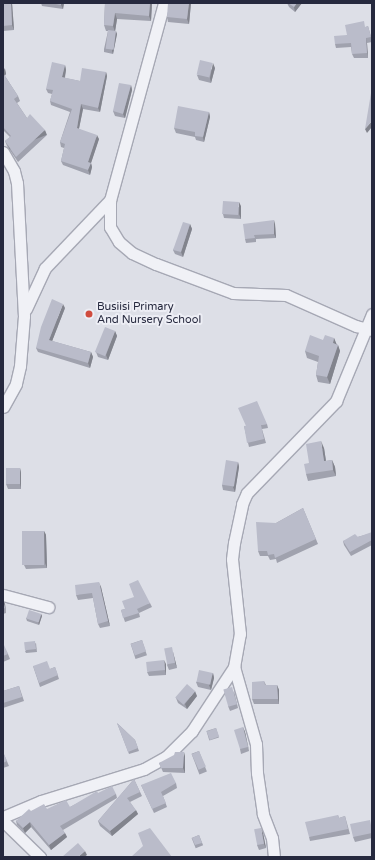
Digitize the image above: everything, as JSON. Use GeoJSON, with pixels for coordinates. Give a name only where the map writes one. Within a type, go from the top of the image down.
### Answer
{"type":"FeatureCollection","features":[{"type":"Feature","properties":{"kind":"street"},"geometry":{"type":"LineString","coordinates":[[164,3],[110,200],[110,228],[119,242],[132,253],[233,293],[286,295],[356,326],[369,329]]}},
{"type":"Feature","properties":{"kind":"street"},"geometry":{"type":"LineString","coordinates":[[3,152],[14,171],[16,183],[24,316],[20,366],[16,384],[3,407]]}},
{"type":"Feature","properties":{"kind":"street"},"geometry":{"type":"LineString","coordinates":[[24,316],[46,268],[110,200]]}},
{"type":"Feature","properties":{"kind":"street"},"geometry":{"type":"LineString","coordinates":[[3,817],[41,801],[144,769],[166,757],[192,731],[234,667],[240,634],[232,559],[242,504],[251,488],[336,401],[369,329],[372,314]]}},
{"type":"Feature","properties":{"kind":"street"},"geometry":{"type":"LineString","coordinates":[[3,595],[48,607]]}},
{"type":"Feature","properties":{"kind":"street"},"geometry":{"type":"LineString","coordinates":[[234,667],[256,744],[256,773],[263,814],[272,838],[274,857]]}},
{"type":"Feature","properties":{"kind":"street"},"geometry":{"type":"LineString","coordinates":[[3,821],[40,857]]}},
{"type":"Feature","properties":{"kind":"building"},"geometry":{"type":"Polygon","coordinates":[[[3,3],[11,3],[12,25],[3,26],[3,3]]]}},
{"type":"Feature","properties":{"kind":"building"},"geometry":{"type":"Polygon","coordinates":[[[105,3],[150,3],[149,16],[115,13],[113,26],[104,25],[105,3]]]}},
{"type":"Feature","properties":{"kind":"building"},"geometry":{"type":"Polygon","coordinates":[[[168,3],[189,3],[187,19],[167,17],[168,3]]]}},
{"type":"Feature","properties":{"kind":"building"},"geometry":{"type":"Polygon","coordinates":[[[288,3],[297,3],[294,7],[288,3]]]}},
{"type":"Feature","properties":{"kind":"building"},"geometry":{"type":"Polygon","coordinates":[[[364,21],[365,27],[368,26],[371,37],[366,38],[367,53],[352,54],[351,43],[335,44],[334,36],[347,35],[345,25],[364,21]]]}},
{"type":"Feature","properties":{"kind":"building"},"geometry":{"type":"Polygon","coordinates":[[[108,30],[116,31],[114,50],[106,49],[108,30]]]}},
{"type":"Feature","properties":{"kind":"building"},"geometry":{"type":"Polygon","coordinates":[[[200,60],[213,63],[209,78],[197,75],[200,60]]]}},
{"type":"Feature","properties":{"kind":"building"},"geometry":{"type":"Polygon","coordinates":[[[52,62],[65,65],[62,77],[80,81],[82,68],[106,72],[98,108],[81,104],[77,128],[97,135],[88,162],[91,163],[88,170],[61,161],[65,144],[60,142],[72,109],[50,101],[53,90],[46,89],[52,62]]]}},
{"type":"Feature","properties":{"kind":"building"},"geometry":{"type":"Polygon","coordinates":[[[3,73],[18,96],[14,99],[27,118],[30,114],[45,130],[16,157],[5,141],[11,136],[3,127],[3,73]]]}},
{"type":"Feature","properties":{"kind":"building"},"geometry":{"type":"Polygon","coordinates":[[[119,83],[131,85],[123,114],[113,111],[119,83]]]}},
{"type":"Feature","properties":{"kind":"building"},"geometry":{"type":"Polygon","coordinates":[[[372,87],[372,121],[365,129],[372,87]]]}},
{"type":"Feature","properties":{"kind":"building"},"geometry":{"type":"Polygon","coordinates":[[[178,106],[209,112],[203,137],[195,136],[195,132],[174,128],[178,106]]]}},
{"type":"Feature","properties":{"kind":"building"},"geometry":{"type":"Polygon","coordinates":[[[223,201],[239,202],[238,215],[222,214],[223,201]]]}},
{"type":"Feature","properties":{"kind":"building"},"geometry":{"type":"Polygon","coordinates":[[[274,220],[274,234],[254,235],[255,238],[245,239],[243,224],[274,220]]]}},
{"type":"Feature","properties":{"kind":"building"},"geometry":{"type":"Polygon","coordinates":[[[183,222],[190,224],[181,252],[173,250],[183,222]]]}},
{"type":"Feature","properties":{"kind":"building"},"geometry":{"type":"Polygon","coordinates":[[[52,299],[63,304],[49,340],[91,352],[88,363],[36,348],[41,327],[52,299]]]}},
{"type":"Feature","properties":{"kind":"building"},"geometry":{"type":"Polygon","coordinates":[[[105,327],[115,331],[105,356],[95,352],[105,327]]]}},
{"type":"Feature","properties":{"kind":"building"},"geometry":{"type":"Polygon","coordinates":[[[310,335],[323,340],[325,335],[334,338],[333,343],[338,345],[327,377],[316,375],[319,356],[305,351],[310,335]]]}},
{"type":"Feature","properties":{"kind":"building"},"geometry":{"type":"Polygon","coordinates":[[[257,401],[267,424],[261,425],[264,439],[247,443],[244,426],[246,426],[238,408],[257,401]]]}},
{"type":"Feature","properties":{"kind":"building"},"geometry":{"type":"Polygon","coordinates":[[[321,441],[324,461],[332,460],[333,470],[306,474],[304,464],[309,463],[306,444],[321,441]]]}},
{"type":"Feature","properties":{"kind":"building"},"geometry":{"type":"Polygon","coordinates":[[[226,460],[238,462],[234,487],[222,485],[226,460]]]}},
{"type":"Feature","properties":{"kind":"building"},"geometry":{"type":"Polygon","coordinates":[[[6,468],[20,468],[20,484],[6,484],[6,468]]]}},
{"type":"Feature","properties":{"kind":"building"},"geometry":{"type":"Polygon","coordinates":[[[303,508],[316,539],[275,558],[274,554],[268,555],[267,551],[258,551],[256,522],[276,523],[303,508]]]}},
{"type":"Feature","properties":{"kind":"building"},"geometry":{"type":"Polygon","coordinates":[[[22,531],[44,531],[44,565],[22,565],[22,531]]]}},
{"type":"Feature","properties":{"kind":"building"},"geometry":{"type":"Polygon","coordinates":[[[372,532],[372,540],[350,552],[343,541],[355,534],[358,537],[372,532]]]}},
{"type":"Feature","properties":{"kind":"building"},"geometry":{"type":"Polygon","coordinates":[[[138,580],[150,603],[137,609],[139,613],[123,618],[121,610],[125,609],[122,601],[134,597],[129,584],[138,580]]]}},
{"type":"Feature","properties":{"kind":"building"},"geometry":{"type":"Polygon","coordinates":[[[99,582],[108,621],[98,624],[92,593],[76,595],[75,585],[99,582]]]}},
{"type":"Feature","properties":{"kind":"building"},"geometry":{"type":"Polygon","coordinates":[[[29,610],[41,614],[39,623],[26,619],[29,610]]]}},
{"type":"Feature","properties":{"kind":"building"},"geometry":{"type":"Polygon","coordinates":[[[142,640],[146,651],[135,655],[131,644],[142,640]]]}},
{"type":"Feature","properties":{"kind":"building"},"geometry":{"type":"Polygon","coordinates":[[[35,641],[36,649],[25,650],[24,642],[35,641]]]}},
{"type":"Feature","properties":{"kind":"building"},"geometry":{"type":"Polygon","coordinates":[[[3,645],[8,654],[3,656],[3,645]]]}},
{"type":"Feature","properties":{"kind":"building"},"geometry":{"type":"Polygon","coordinates":[[[172,647],[175,663],[167,664],[164,649],[172,647]]]}},
{"type":"Feature","properties":{"kind":"building"},"geometry":{"type":"Polygon","coordinates":[[[164,660],[165,670],[147,672],[146,662],[164,660]]]}},
{"type":"Feature","properties":{"kind":"building"},"geometry":{"type":"Polygon","coordinates":[[[47,661],[50,669],[55,667],[58,675],[39,683],[33,666],[47,661]]]}},
{"type":"Feature","properties":{"kind":"building"},"geometry":{"type":"Polygon","coordinates":[[[199,670],[213,673],[210,685],[197,682],[199,670]]]}},
{"type":"Feature","properties":{"kind":"building"},"geometry":{"type":"Polygon","coordinates":[[[264,681],[265,685],[277,685],[278,699],[252,699],[252,682],[264,681]]]}},
{"type":"Feature","properties":{"kind":"building"},"geometry":{"type":"Polygon","coordinates":[[[187,684],[195,691],[183,705],[175,698],[187,684]]]}},
{"type":"Feature","properties":{"kind":"building"},"geometry":{"type":"Polygon","coordinates":[[[19,686],[22,697],[3,703],[3,691],[19,686]]]}},
{"type":"Feature","properties":{"kind":"building"},"geometry":{"type":"Polygon","coordinates":[[[232,687],[237,704],[228,707],[223,689],[232,687]]]}},
{"type":"Feature","properties":{"kind":"building"},"geometry":{"type":"Polygon","coordinates":[[[117,723],[135,740],[138,748],[128,752],[117,723]]]}},
{"type":"Feature","properties":{"kind":"building"},"geometry":{"type":"Polygon","coordinates":[[[243,727],[248,747],[240,749],[234,730],[243,727]]]}},
{"type":"Feature","properties":{"kind":"building"},"geometry":{"type":"Polygon","coordinates":[[[216,728],[219,736],[210,740],[207,732],[216,728]]]}},
{"type":"Feature","properties":{"kind":"building"},"geometry":{"type":"Polygon","coordinates":[[[199,751],[206,767],[199,770],[192,754],[199,751]]]}},
{"type":"Feature","properties":{"kind":"building"},"geometry":{"type":"Polygon","coordinates":[[[3,752],[7,761],[3,763],[3,752]]]}},
{"type":"Feature","properties":{"kind":"building"},"geometry":{"type":"Polygon","coordinates":[[[175,752],[184,752],[183,768],[161,768],[159,763],[174,755],[175,752]]]}},
{"type":"Feature","properties":{"kind":"building"},"geometry":{"type":"Polygon","coordinates":[[[171,773],[176,783],[161,792],[166,803],[152,809],[141,785],[171,773]]]}},
{"type":"Feature","properties":{"kind":"building"},"geometry":{"type":"Polygon","coordinates":[[[134,779],[140,792],[127,798],[136,810],[110,831],[98,821],[134,779]]]}},
{"type":"Feature","properties":{"kind":"building"},"geometry":{"type":"Polygon","coordinates":[[[112,786],[116,794],[60,826],[65,833],[49,845],[30,822],[23,828],[16,821],[29,809],[31,811],[44,804],[47,809],[66,800],[70,807],[97,791],[98,793],[112,786]]]}},
{"type":"Feature","properties":{"kind":"building"},"geometry":{"type":"Polygon","coordinates":[[[338,815],[339,818],[345,816],[348,829],[309,837],[305,822],[338,815]]]}},
{"type":"Feature","properties":{"kind":"building"},"geometry":{"type":"Polygon","coordinates":[[[370,820],[372,833],[353,837],[350,824],[370,820]]]}},
{"type":"Feature","properties":{"kind":"building"},"geometry":{"type":"Polygon","coordinates":[[[150,828],[172,857],[131,857],[143,846],[138,833],[150,828]]]}},
{"type":"Feature","properties":{"kind":"building"},"geometry":{"type":"Polygon","coordinates":[[[261,828],[264,844],[257,845],[254,829],[261,828]]]}},
{"type":"Feature","properties":{"kind":"building"},"geometry":{"type":"Polygon","coordinates":[[[199,835],[202,843],[195,845],[192,838],[199,835]]]}},
{"type":"Feature","properties":{"kind":"building"},"geometry":{"type":"Polygon","coordinates":[[[78,843],[85,851],[78,857],[62,857],[78,843]]]}},
{"type":"Feature","properties":{"kind":"place","name":"Busiisi Primary And Nursery School"},"geometry":{"type":"Point","coordinates":[89,314]}}]}
